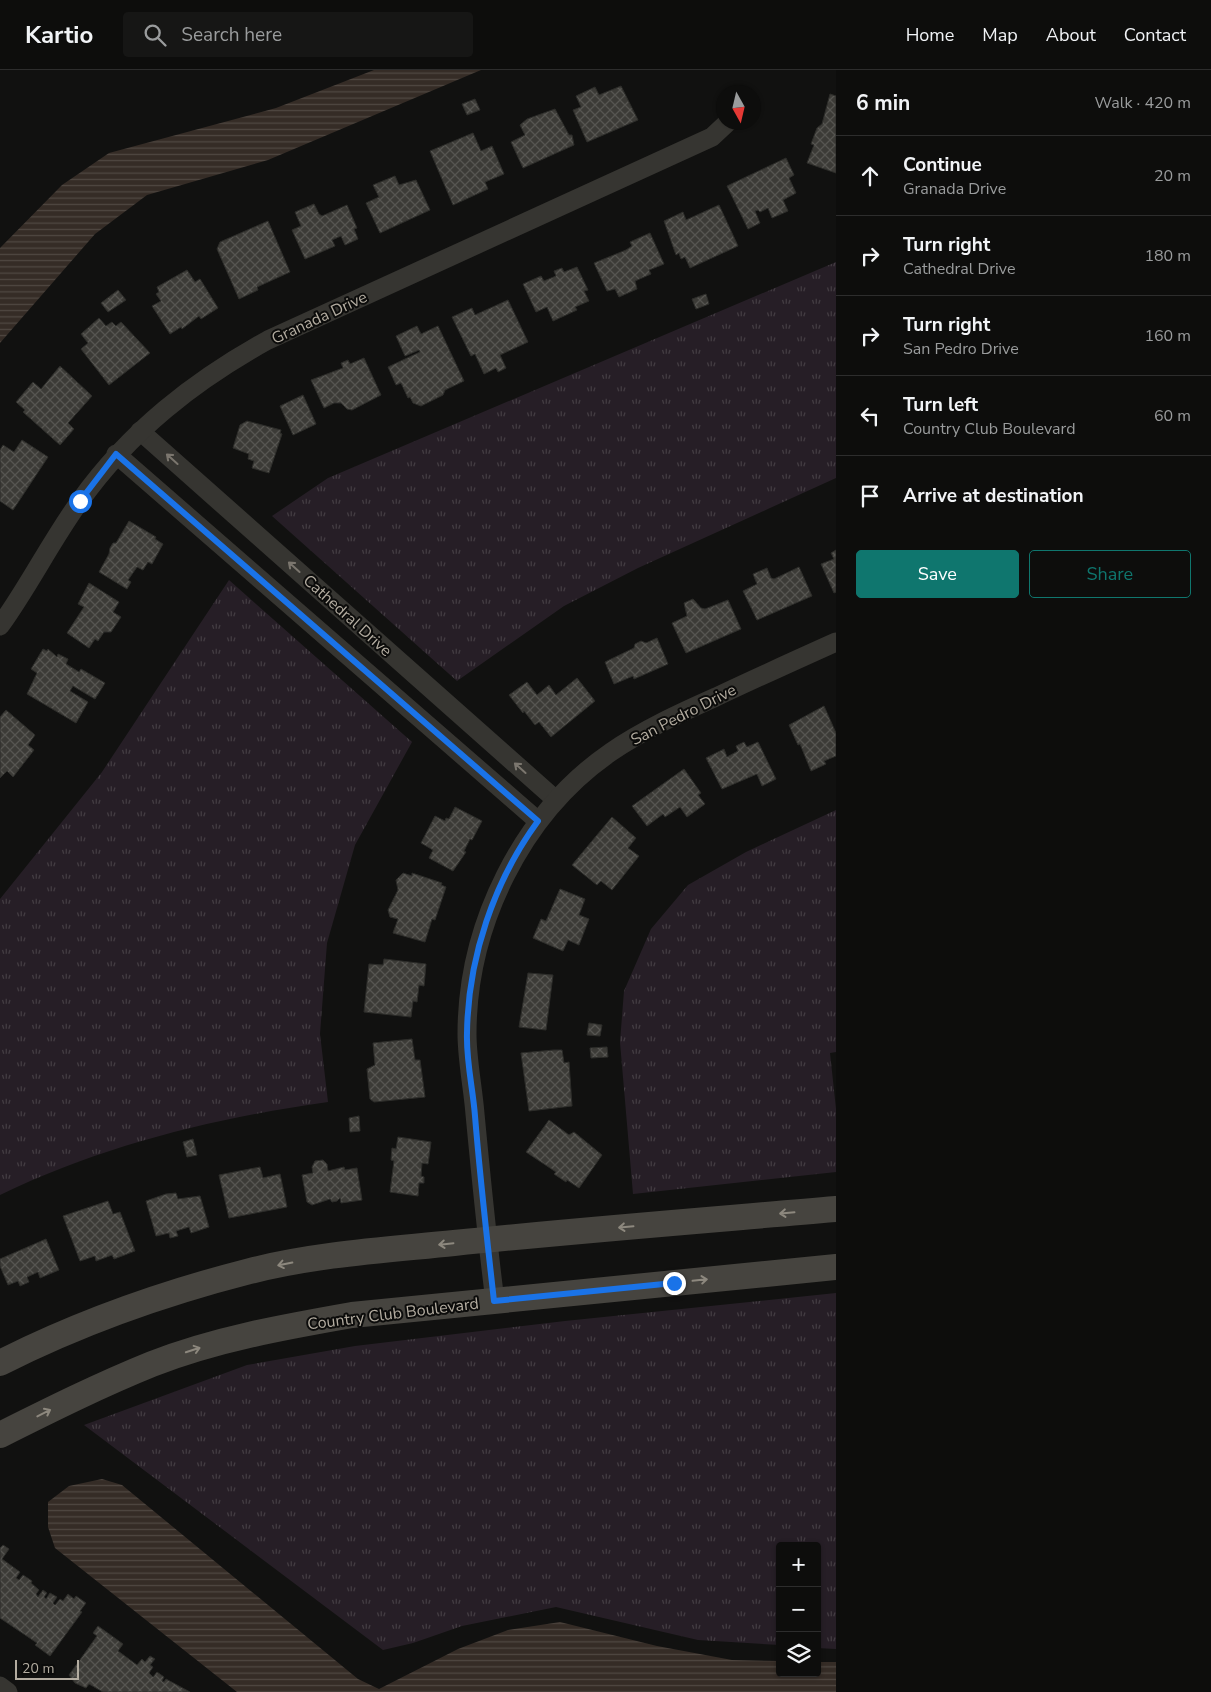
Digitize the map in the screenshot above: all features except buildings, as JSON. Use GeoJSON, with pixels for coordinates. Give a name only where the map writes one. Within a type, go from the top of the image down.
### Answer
{"type":"FeatureCollection","features":[{"type":"Feature","properties":{"kind":"street","name":"Granada Drive"},"geometry":{"type":"LineString","coordinates":[[0,626],[80,501],[116,454],[182,394],[208,375],[268,340],[712,137],[719,130]]}},
{"type":"Feature","properties":{"kind":"street","name":"Cathedral Drive"},"geometry":{"type":"LineString","coordinates":[[140,431],[556,800]]}},
{"type":"Feature","properties":{"kind":"street","name":"Cathedral Drive"},"geometry":{"type":"LineString","coordinates":[[116,454],[538,821]]}},
{"type":"Feature","properties":{"kind":"street","name":"San Pedro Drive"},"geometry":{"type":"LineString","coordinates":[[494,1301],[467,1035],[472,980],[484,927],[494,900],[538,821],[556,800],[589,769],[611,752],[659,723],[836,642]]}},
{"type":"Feature","properties":{"kind":"street"},"geometry":{"type":"LineString","coordinates":[[0,1363],[42,1342],[113,1313],[251,1271],[328,1256],[836,1209]]}},
{"type":"Feature","properties":{"kind":"street","name":"Country Club Boulevard"},"geometry":{"type":"LineString","coordinates":[[0,1435],[72,1399],[153,1364],[211,1345],[273,1329],[352,1315],[836,1267]]}},
{"type":"Feature","properties":{"kind":"green space"},"geometry":{"type":"Polygon","coordinates":[[[836,262],[836,478],[638,568],[564,606],[457,681],[272,516],[328,478],[836,262]]]}},
{"type":"Feature","properties":{"kind":"green space"},"geometry":{"type":"Polygon","coordinates":[[[229,580],[412,742],[355,845],[327,943],[320,1034],[328,1102],[243,1116],[160,1136],[79,1162],[39,1177],[0,1195],[0,899],[102,772],[229,580]]]}},
{"type":"Feature","properties":{"kind":"green space"},"geometry":{"type":"Polygon","coordinates":[[[836,810],[836,1052],[830,1053],[836,1109],[836,1172],[633,1194],[620,1042],[624,991],[651,929],[688,885],[746,852],[836,810]]]}},
{"type":"Feature","properties":{"kind":"green space"},"geometry":{"type":"Polygon","coordinates":[[[836,1293],[836,1649],[821,1648],[821,1542],[776,1542],[776,1645],[698,1640],[556,1607],[462,1626],[413,1643],[383,1650],[84,1425],[247,1365],[355,1346],[565,1321],[836,1293]]]}},
{"type":"Feature","properties":{"kind":"shaded area"},"geometry":{"type":"Polygon","coordinates":[[[374,70],[481,70],[268,160],[147,195],[95,234],[0,343],[0,248],[62,185],[109,153],[276,108],[374,70]]]}},
{"type":"Feature","properties":{"kind":"shaded area"},"geometry":{"type":"Polygon","coordinates":[[[102,1479],[122,1485],[358,1679],[379,1689],[458,1649],[508,1630],[560,1622],[657,1646],[732,1660],[776,1661],[776,1677],[821,1677],[821,1662],[836,1662],[836,1692],[237,1692],[55,1548],[48,1527],[48,1502],[69,1486],[102,1479]]]}},
{"type":"Feature","properties":{"kind":"route"},"geometry":{"type":"LineString","coordinates":[[80,501],[116,454],[538,821],[505,876],[494,900],[484,927],[472,980],[468,1008],[467,1035],[479,1173],[494,1301],[674,1283]]}}]}
